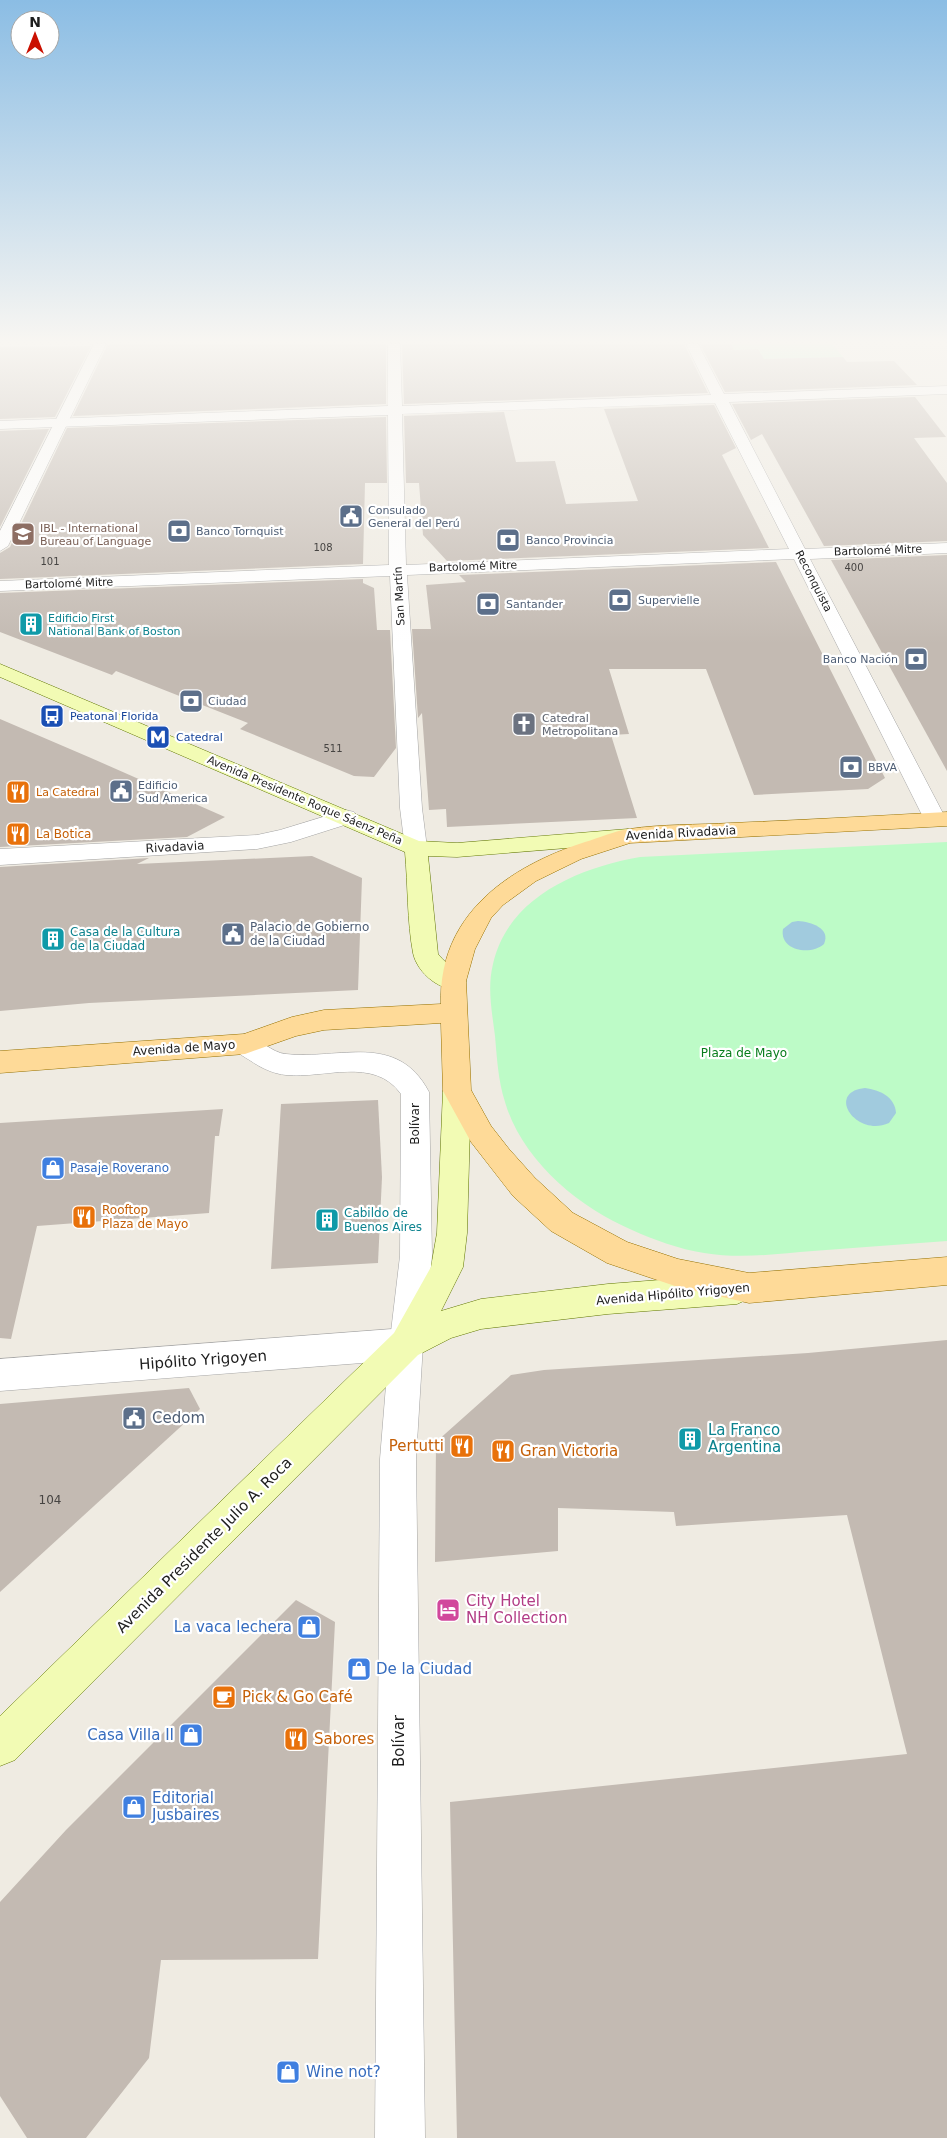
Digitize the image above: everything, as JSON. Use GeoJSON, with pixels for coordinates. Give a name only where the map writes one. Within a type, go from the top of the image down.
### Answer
{"type":"FeatureCollection","features":[{"type":"Feature","properties":{"kind":"main road","name":"Avenida Presidente Roque Sáenz Peña"},"geometry":{"type":"LineString","coordinates":[[0,670],[416,848]]}},
{"type":"Feature","properties":{"kind":"main road","name":"Avenida Rivadavia"},"geometry":{"type":"LineString","coordinates":[[416,848],[457,850],[628,836],[941,819]]}},
{"type":"Feature","properties":{"kind":"main road","name":"Bolívar"},"geometry":{"type":"LineString","coordinates":[[406,1344],[436,1291],[449,1256],[452,1233],[457,1091],[453,981],[462,949],[482,913],[495,899],[528,875],[573,854],[628,836]]}},
{"type":"Feature","properties":{"kind":"main road"},"geometry":{"type":"LineString","coordinates":[[416,848],[426,955],[436,970],[453,981]]}},
{"type":"Feature","properties":{"kind":"main road","name":"Avenida de Mayo"},"geometry":{"type":"LineString","coordinates":[[0,1062],[245,1044],[286,1029],[324,1020],[454,1013]]}},
{"type":"Feature","properties":{"kind":"main road","name":"Bolívar"},"geometry":{"type":"LineString","coordinates":[[457,1091],[481,1134],[499,1158],[524,1187],[562,1222],[618,1254],[678,1272],[749,1288]]}},
{"type":"Feature","properties":{"kind":"main road","name":"Avenida Hipólito Yrigoyen"},"geometry":{"type":"LineString","coordinates":[[406,1344],[444,1325],[481,1314],[608,1299],[947,1271]]}},
{"type":"Feature","properties":{"kind":"main road","name":"Avenida Presidente Julio A. Roca"},"geometry":{"type":"LineString","coordinates":[[0,1745],[406,1344]]}},
{"type":"Feature","properties":{"kind":"street"},"geometry":{"type":"LineString","coordinates":[[0,546],[49,444]]}},
{"type":"Feature","properties":{"kind":"street","name":"San Martín"},"geometry":{"type":"LineString","coordinates":[[395,444],[398,570],[411,808],[416,848]]}},
{"type":"Feature","properties":{"kind":"street","name":"Reconquista"},"geometry":{"type":"LineString","coordinates":[[743,444],[941,819]]}},
{"type":"Feature","properties":{"kind":"street","name":"Bartolomé Mitre"},"geometry":{"type":"LineString","coordinates":[[0,586],[947,548]]}},
{"type":"Feature","properties":{"kind":"street","name":"Rivadavia"},"geometry":{"type":"LineString","coordinates":[[0,857],[257,842],[283,837],[346,817]]}},
{"type":"Feature","properties":{"kind":"street","name":"Bolívar"},"geometry":{"type":"LineString","coordinates":[[245,1044],[282,1064],[365,1062],[383,1064],[398,1070],[408,1079],[415,1092],[416,1256],[406,1344],[398,1459],[400,2138]]}},
{"type":"Feature","properties":{"kind":"street","name":"Hipólito Yrigoyen"},"geometry":{"type":"LineString","coordinates":[[0,1376],[406,1344]]}},
{"type":"Feature","properties":{"kind":"green space","name":"Plaza de Mayo"},"geometry":{"type":"Polygon","coordinates":[[[947,842],[947,1241],[758,1255],[731,1256],[704,1253],[667,1244],[640,1234],[612,1220],[573,1195],[538,1162],[524,1143],[513,1123],[505,1102],[498,1069],[490,991],[491,973],[501,941],[514,921],[530,904],[570,878],[616,862],[640,857],[947,842]]]}},
{"type":"Feature","properties":{"kind":"water"},"geometry":{"type":"Polygon","coordinates":[[[798,921],[814,924],[822,930],[825,934],[824,944],[812,950],[791,947],[783,936],[783,929],[792,922],[798,921]]]}},
{"type":"Feature","properties":{"kind":"water"},"geometry":{"type":"Polygon","coordinates":[[[865,1088],[876,1090],[886,1095],[893,1103],[896,1113],[889,1123],[877,1126],[866,1124],[856,1120],[850,1113],[846,1105],[847,1097],[853,1091],[865,1088]]]}},
{"type":"Feature","properties":{"kind":"building"},"geometry":{"type":"Polygon","coordinates":[[[0,444],[42,444],[0,527],[0,444]]]}},
{"type":"Feature","properties":{"kind":"building"},"geometry":{"type":"Polygon","coordinates":[[[59,444],[386,444],[387,483],[365,483],[363,564],[0,579],[0,553],[10,547],[59,444]]]}},
{"type":"Feature","properties":{"kind":"building"},"geometry":{"type":"Polygon","coordinates":[[[405,444],[512,444],[516,462],[555,461],[566,504],[638,501],[617,444],[734,444],[736,448],[722,455],[769,548],[447,561],[423,535],[419,483],[406,483],[405,444]]]}},
{"type":"Feature","properties":{"kind":"building"},"geometry":{"type":"Polygon","coordinates":[[[767,444],[918,444],[947,483],[947,541],[824,546],[767,444]]]}},
{"type":"Feature","properties":{"kind":"building","name":"Banco Nación"},"geometry":{"type":"Polygon","coordinates":[[[947,555],[947,771],[831,560],[947,555]]]}},
{"type":"Feature","properties":{"kind":"building"},"geometry":{"type":"Polygon","coordinates":[[[776,562],[885,778],[868,789],[754,795],[706,669],[609,669],[629,734],[611,735],[637,818],[447,827],[446,809],[429,810],[422,713],[418,718],[412,629],[431,629],[426,585],[466,582],[459,575],[776,562]]]}},
{"type":"Feature","properties":{"kind":"building"},"geometry":{"type":"Polygon","coordinates":[[[363,579],[363,583],[374,588],[377,630],[390,630],[396,748],[374,777],[354,776],[240,729],[248,723],[116,671],[112,675],[0,632],[0,593],[363,579]]]}},
{"type":"Feature","properties":{"kind":"building"},"geometry":{"type":"Polygon","coordinates":[[[0,719],[225,817],[187,837],[0,847],[0,719]]]}},
{"type":"Feature","properties":{"kind":"building","name":"Palacio de Gobierno de la Ciudad"},"geometry":{"type":"Polygon","coordinates":[[[312,856],[362,878],[358,990],[89,1003],[0,1011],[0,867],[149,858],[137,864],[312,856]]]}},
{"type":"Feature","properties":{"kind":"building","name":"Cabildo de Buenos Aires"},"geometry":{"type":"Polygon","coordinates":[[[378,1100],[382,1177],[378,1263],[271,1269],[281,1104],[378,1100]]]}},
{"type":"Feature","properties":{"kind":"building"},"geometry":{"type":"Polygon","coordinates":[[[223,1109],[219,1136],[215,1136],[209,1213],[37,1226],[11,1339],[0,1338],[0,1123],[223,1109]]]}},
{"type":"Feature","properties":{"kind":"building"},"geometry":{"type":"Polygon","coordinates":[[[947,1340],[947,2138],[457,2138],[450,1802],[907,1754],[847,1515],[676,1526],[674,1512],[558,1508],[558,1551],[435,1562],[436,1442],[511,1375],[544,1370],[808,1353],[947,1340]]]}},
{"type":"Feature","properties":{"kind":"building"},"geometry":{"type":"Polygon","coordinates":[[[189,1388],[200,1409],[0,1592],[0,1404],[189,1388]]]}},
{"type":"Feature","properties":{"kind":"building"},"geometry":{"type":"Polygon","coordinates":[[[296,1600],[335,1622],[318,1959],[161,1960],[149,2058],[86,2138],[27,2138],[0,2096],[0,1902],[66,1830],[296,1600]]]}},
{"type":"Feature","properties":{"kind":"place","name":"Consulado General del Perú"},"geometry":{"type":"Point","coordinates":[351,516]}},
{"type":"Feature","properties":{"kind":"place","name":"Banco Tornquist"},"geometry":{"type":"Point","coordinates":[179,531]}},
{"type":"Feature","properties":{"kind":"place","name":"IBL - International Bureau of Language"},"geometry":{"type":"Point","coordinates":[23,534]}},
{"type":"Feature","properties":{"kind":"place","name":"Banco Provincia"},"geometry":{"type":"Point","coordinates":[508,540]}},
{"type":"Feature","properties":{"kind":"place","name":"Supervielle"},"geometry":{"type":"Point","coordinates":[620,600]}},
{"type":"Feature","properties":{"kind":"place","name":"Santander"},"geometry":{"type":"Point","coordinates":[488,604]}},
{"type":"Feature","properties":{"kind":"place","name":"Edificio First National Bank of Boston"},"geometry":{"type":"Point","coordinates":[31,624]}},
{"type":"Feature","properties":{"kind":"place","name":"Banco Nación"},"geometry":{"type":"Point","coordinates":[916,659]}},
{"type":"Feature","properties":{"kind":"place","name":"Ciudad"},"geometry":{"type":"Point","coordinates":[191,701]}},
{"type":"Feature","properties":{"kind":"place","name":"Peatonal Florida"},"geometry":{"type":"Point","coordinates":[52,716]}},
{"type":"Feature","properties":{"kind":"place","name":"Catedral Metropolitana"},"geometry":{"type":"Point","coordinates":[524,724]}},
{"type":"Feature","properties":{"kind":"place","name":"Catedral"},"geometry":{"type":"Point","coordinates":[158,737]}},
{"type":"Feature","properties":{"kind":"place","name":"BBVA"},"geometry":{"type":"Point","coordinates":[851,767]}},
{"type":"Feature","properties":{"kind":"place","name":"Edificio Sud America"},"geometry":{"type":"Point","coordinates":[121,791]}},
{"type":"Feature","properties":{"kind":"place","name":"La Catedral"},"geometry":{"type":"Point","coordinates":[18,792]}},
{"type":"Feature","properties":{"kind":"place","name":"La Botica"},"geometry":{"type":"Point","coordinates":[18,834]}},
{"type":"Feature","properties":{"kind":"place","name":"Palacio de Gobierno de la Ciudad"},"geometry":{"type":"Point","coordinates":[233,934]}},
{"type":"Feature","properties":{"kind":"place","name":"Casa de la Cultura de la Ciudad"},"geometry":{"type":"Point","coordinates":[53,939]}},
{"type":"Feature","properties":{"kind":"place","name":"Pasaje Roverano"},"geometry":{"type":"Point","coordinates":[53,1168]}},
{"type":"Feature","properties":{"kind":"place","name":"Rooftop Plaza de Mayo"},"geometry":{"type":"Point","coordinates":[84,1217]}},
{"type":"Feature","properties":{"kind":"place","name":"Cabildo de Buenos Aires"},"geometry":{"type":"Point","coordinates":[327,1220]}},
{"type":"Feature","properties":{"kind":"place","name":"Cedom"},"geometry":{"type":"Point","coordinates":[134,1418]}},
{"type":"Feature","properties":{"kind":"place","name":"La Franco Argentina"},"geometry":{"type":"Point","coordinates":[690,1439]}},
{"type":"Feature","properties":{"kind":"place","name":"Pertutti"},"geometry":{"type":"Point","coordinates":[462,1446]}},
{"type":"Feature","properties":{"kind":"place","name":"Gran Victoria"},"geometry":{"type":"Point","coordinates":[503,1451]}},
{"type":"Feature","properties":{"kind":"place","name":"City Hotel NH Collection"},"geometry":{"type":"Point","coordinates":[448,1610]}},
{"type":"Feature","properties":{"kind":"place","name":"La vaca lechera"},"geometry":{"type":"Point","coordinates":[309,1627]}},
{"type":"Feature","properties":{"kind":"place","name":"De la Ciudad"},"geometry":{"type":"Point","coordinates":[359,1669]}},
{"type":"Feature","properties":{"kind":"place","name":"Pick & Go Café"},"geometry":{"type":"Point","coordinates":[224,1697]}},
{"type":"Feature","properties":{"kind":"place","name":"Casa Villa II"},"geometry":{"type":"Point","coordinates":[191,1735]}},
{"type":"Feature","properties":{"kind":"place","name":"Sabores"},"geometry":{"type":"Point","coordinates":[296,1739]}},
{"type":"Feature","properties":{"kind":"place","name":"Editorial Jusbaires"},"geometry":{"type":"Point","coordinates":[134,1807]}},
{"type":"Feature","properties":{"kind":"place","name":"Wine not?"},"geometry":{"type":"Point","coordinates":[288,2072]}}]}
